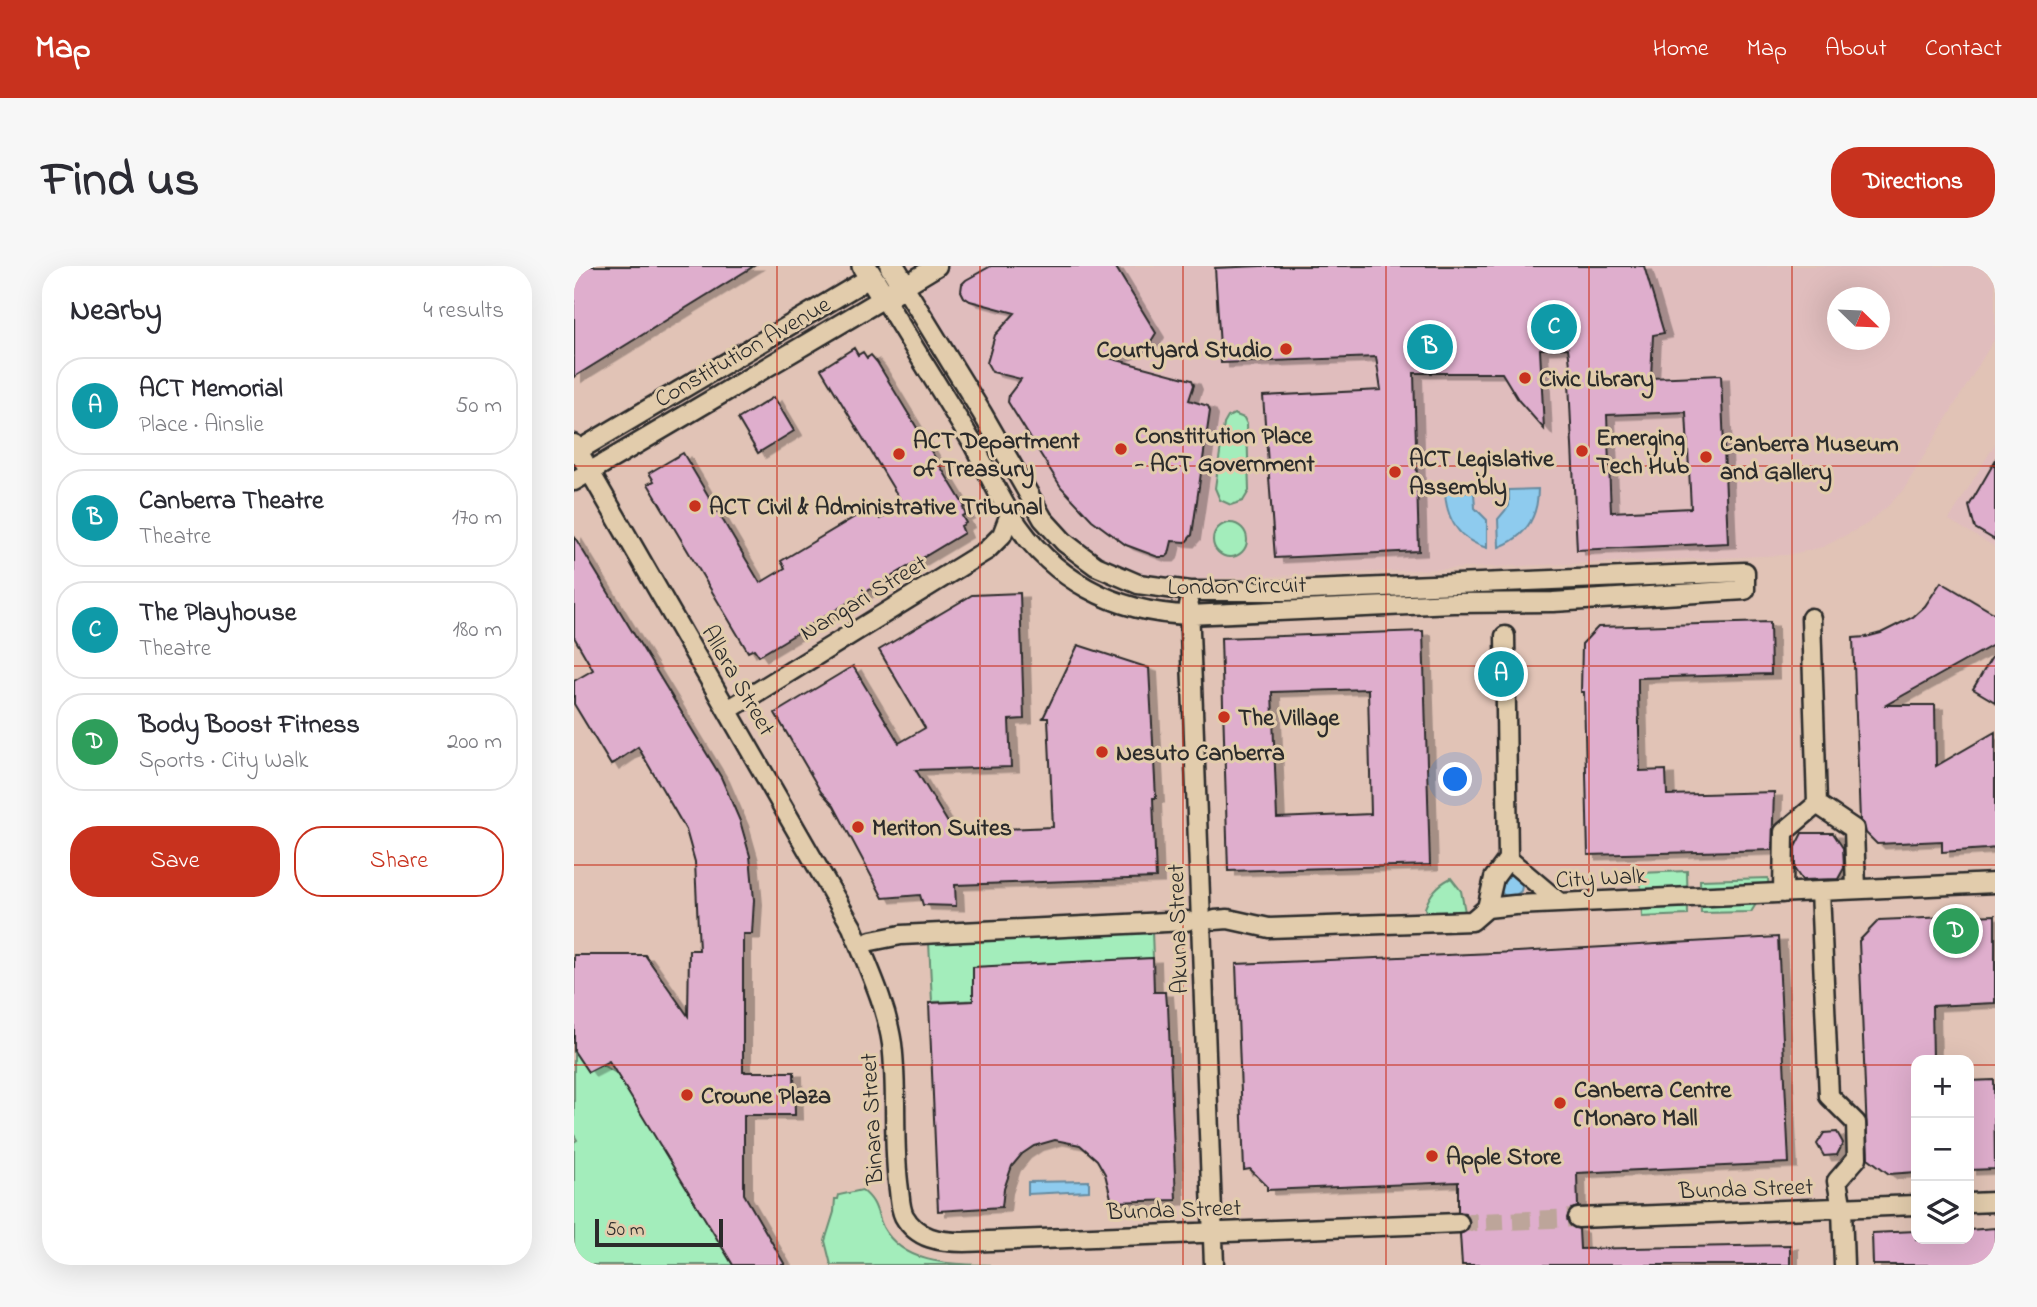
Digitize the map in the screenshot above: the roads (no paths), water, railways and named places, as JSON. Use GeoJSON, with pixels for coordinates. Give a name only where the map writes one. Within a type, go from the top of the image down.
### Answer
{"type":"FeatureCollection","features":[{"type":"Feature","properties":{"kind":"main road","name":"London Circuit"},"geometry":{"type":"LineString","coordinates":[[879,269],[904,286]]}},
{"type":"Feature","properties":{"kind":"main road","name":"London Circuit"},"geometry":{"type":"LineString","coordinates":[[879,269],[884,298]]}},
{"type":"Feature","properties":{"kind":"main road","name":"Constitution Avenue"},"geometry":{"type":"LineString","coordinates":[[884,298],[904,286]]}},
{"type":"Feature","properties":{"kind":"street","name":"Constitution Avenue"},"geometry":{"type":"LineString","coordinates":[[904,286],[937,266]]}},
{"type":"Feature","properties":{"kind":"street","name":"Constitution Avenue"},"geometry":{"type":"LineString","coordinates":[[575,449],[879,269]]}},
{"type":"Feature","properties":{"kind":"street","name":"London Circuit"},"geometry":{"type":"LineString","coordinates":[[884,298],[974,446],[1010,514],[1041,555],[1093,593],[1136,609],[1157,614],[1189,615],[1452,603],[1553,602],[1745,581],[1521,582],[1287,591],[1189,591],[1160,589],[1118,576],[1096,566],[1064,542],[1043,519],[904,286]]}},
{"type":"Feature","properties":{"kind":"street","name":"Constitution Avenue"},"geometry":{"type":"LineString","coordinates":[[574,481],[884,298]]}},
{"type":"Feature","properties":{"kind":"street","name":"Allara Street"},"geometry":{"type":"LineString","coordinates":[[575,449],[852,927],[864,942]]}},
{"type":"Feature","properties":{"kind":"street","name":"Nangari Street"},"geometry":{"type":"LineString","coordinates":[[728,710],[988,550],[1002,535],[1010,514]]}},
{"type":"Feature","properties":{"kind":"street"},"geometry":{"type":"LineString","coordinates":[[1521,582],[1553,602]]}},
{"type":"Feature","properties":{"kind":"street"},"geometry":{"type":"LineString","coordinates":[[1452,603],[1476,584]]}},
{"type":"Feature","properties":{"kind":"street","name":"Akuna Street"},"geometry":{"type":"LineString","coordinates":[[1189,591],[1214,1265]]}},
{"type":"Feature","properties":{"kind":"street"},"geometry":{"type":"LineString","coordinates":[[1811,618],[1817,804]]}},
{"type":"Feature","properties":{"kind":"street"},"geometry":{"type":"LineString","coordinates":[[1487,908],[1494,878],[1508,859],[1505,636]]}},
{"type":"Feature","properties":{"kind":"street"},"geometry":{"type":"LineString","coordinates":[[1817,804],[1854,829],[1856,890]]}},
{"type":"Feature","properties":{"kind":"street"},"geometry":{"type":"LineString","coordinates":[[1783,893],[1784,832],[1817,804]]}},
{"type":"Feature","properties":{"kind":"street"},"geometry":{"type":"LineString","coordinates":[[1508,859],[1560,904]]}},
{"type":"Feature","properties":{"kind":"street","name":"City Walk"},"geometry":{"type":"LineString","coordinates":[[1215,920],[1228,919],[1269,929],[1472,921],[1487,908],[1995,883]]}},
{"type":"Feature","properties":{"kind":"street"},"geometry":{"type":"LineString","coordinates":[[1820,891],[1829,1096],[1856,1123],[1857,1158],[1837,1181],[1842,1209],[1844,1265]]}},
{"type":"Feature","properties":{"kind":"street"},"geometry":{"type":"LineString","coordinates":[[864,942],[901,934],[1187,921]]}},
{"type":"Feature","properties":{"kind":"street","name":"Binara Street"},"geometry":{"type":"LineString","coordinates":[[864,942],[891,1041],[895,1082],[896,1171],[902,1213]]}},
{"type":"Feature","properties":{"kind":"street"},"geometry":{"type":"LineString","coordinates":[[1974,1203],[1995,1202]]}},
{"type":"Feature","properties":{"kind":"street","name":"Bunda Street"},"geometry":{"type":"LineString","coordinates":[[1578,1218],[1911,1205]]}},
{"type":"Feature","properties":{"kind":"street","name":"Bunda Street"},"geometry":{"type":"LineString","coordinates":[[902,1213],[912,1228],[928,1238],[946,1242],[1459,1223]]}},
{"type":"Feature","properties":{"kind":"water"},"geometry":{"type":"Polygon","coordinates":[[[1538,489],[1536,508],[1529,525],[1516,538],[1499,547],[1498,519],[1509,506],[1509,490],[1538,489]]]}},
{"type":"Feature","properties":{"kind":"water"},"geometry":{"type":"Polygon","coordinates":[[[1474,492],[1475,508],[1487,520],[1487,548],[1462,534],[1448,512],[1445,493],[1474,492]]]}},
{"type":"Feature","properties":{"kind":"water"},"geometry":{"type":"Polygon","coordinates":[[[1511,872],[1523,882],[1521,891],[1508,896],[1499,888],[1506,873],[1511,872]]]}},
{"type":"Feature","properties":{"kind":"water"},"geometry":{"type":"Polygon","coordinates":[[[1089,1181],[1089,1191],[1028,1194],[1028,1182],[1089,1181]]]}},
{"type":"Feature","properties":{"kind":"tunnel"},"geometry":{"type":"LineString","coordinates":[[1459,1223],[1578,1218]]}},
{"type":"Feature","properties":{"kind":"place","name":"The Playhouse"},"geometry":{"type":"Point","coordinates":[1554,327]}},
{"type":"Feature","properties":{"kind":"place","name":"Canberra Theatre"},"geometry":{"type":"Point","coordinates":[1430,347]}},
{"type":"Feature","properties":{"kind":"place","name":"Courtyard Studio"},"geometry":{"type":"Point","coordinates":[1286,349]}},
{"type":"Feature","properties":{"kind":"place","name":"Civic Library"},"geometry":{"type":"Point","coordinates":[1525,378]}},
{"type":"Feature","properties":{"kind":"place","name":"Constitution Place - ACT Government"},"geometry":{"type":"Point","coordinates":[1121,449]}},
{"type":"Feature","properties":{"kind":"place","name":"Emerging Tech Hub"},"geometry":{"type":"Point","coordinates":[1582,451]}},
{"type":"Feature","properties":{"kind":"place","name":"ACT Department of Treasury"},"geometry":{"type":"Point","coordinates":[899,454]}},
{"type":"Feature","properties":{"kind":"place","name":"Canberra Museum and Gallery"},"geometry":{"type":"Point","coordinates":[1706,457]}},
{"type":"Feature","properties":{"kind":"place","name":"ACT Legislative Assembly"},"geometry":{"type":"Point","coordinates":[1395,472]}},
{"type":"Feature","properties":{"kind":"place","name":"ACT Civil & Administrative Tribunal"},"geometry":{"type":"Point","coordinates":[695,506]}},
{"type":"Feature","properties":{"kind":"place","name":"ACT Memorial"},"geometry":{"type":"Point","coordinates":[1501,674]}},
{"type":"Feature","properties":{"kind":"place","name":"The Village"},"geometry":{"type":"Point","coordinates":[1224,717]}},
{"type":"Feature","properties":{"kind":"place","name":"Nesuto Canberra"},"geometry":{"type":"Point","coordinates":[1102,752]}},
{"type":"Feature","properties":{"kind":"place","name":"Meriton Suites"},"geometry":{"type":"Point","coordinates":[858,827]}},
{"type":"Feature","properties":{"kind":"place","name":"Body Boost Fitness"},"geometry":{"type":"Point","coordinates":[1956,931]}},
{"type":"Feature","properties":{"kind":"place","name":"Crowne Plaza"},"geometry":{"type":"Point","coordinates":[687,1095]}},
{"type":"Feature","properties":{"kind":"place","name":"Canberra Centre (Monaro Mall"},"geometry":{"type":"Point","coordinates":[1560,1103]}},
{"type":"Feature","properties":{"kind":"place","name":"Apple Store"},"geometry":{"type":"Point","coordinates":[1432,1156]}}]}
